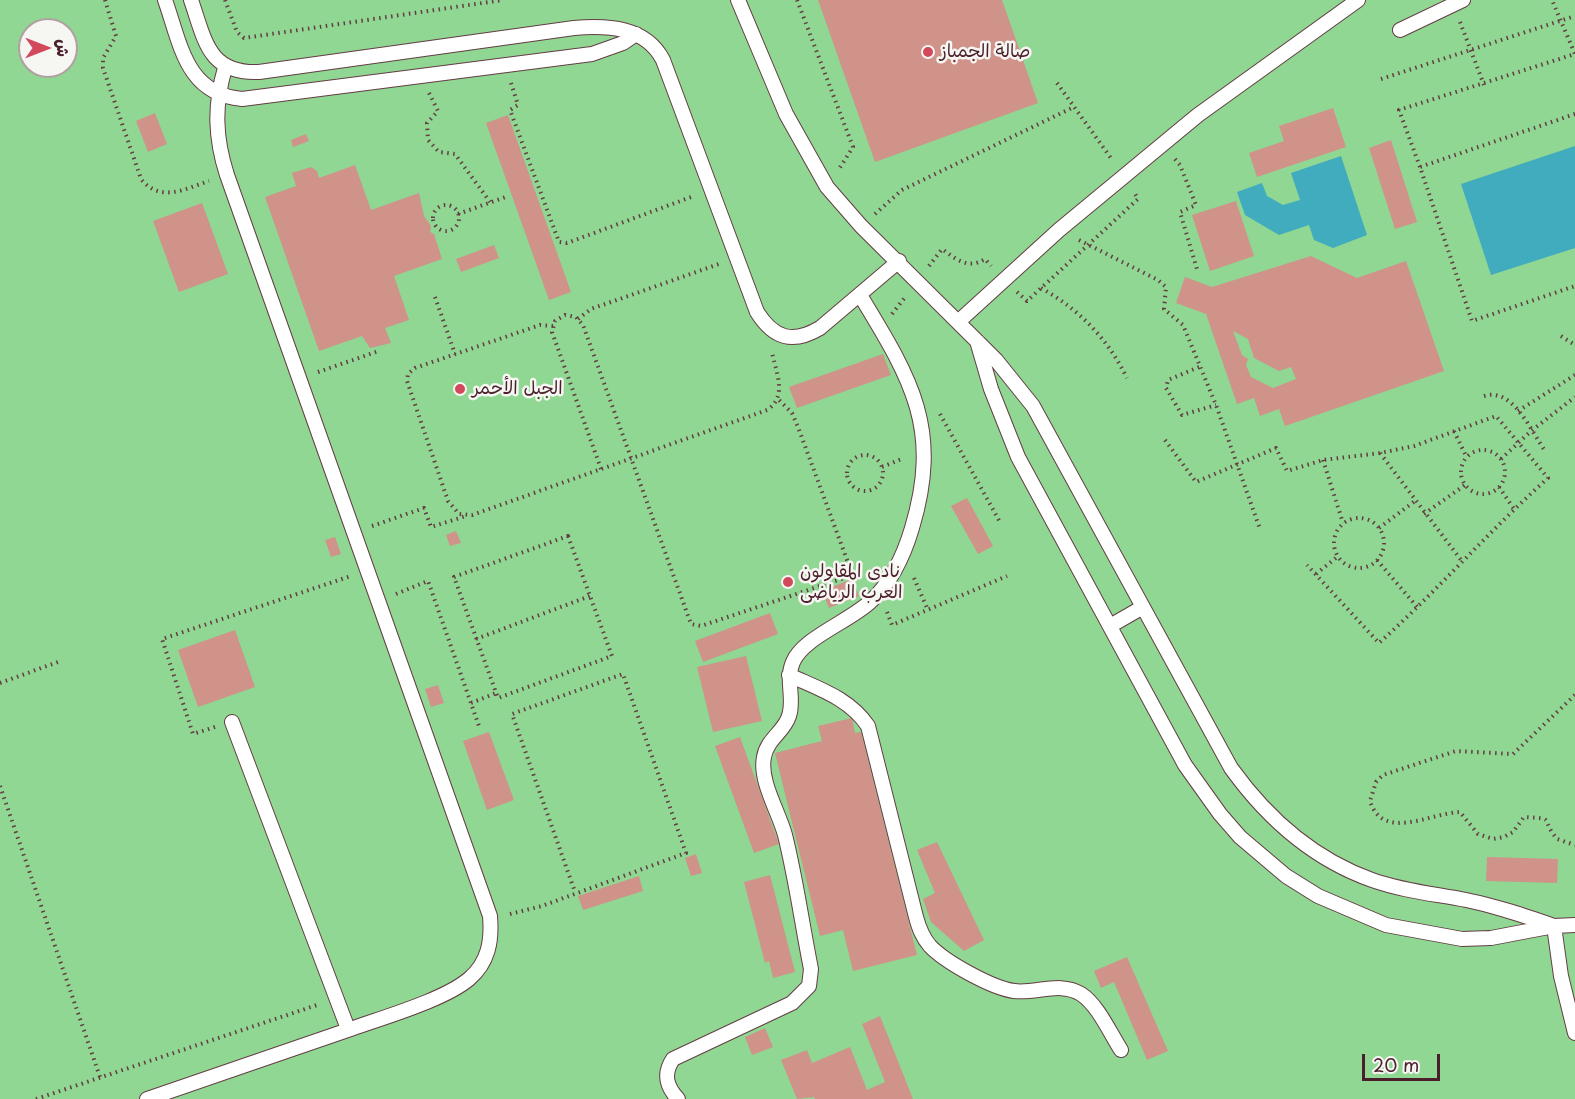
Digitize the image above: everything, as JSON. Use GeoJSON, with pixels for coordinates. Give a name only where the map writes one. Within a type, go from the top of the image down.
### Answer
{"type":"FeatureCollection","features":[{"type":"Feature","properties":{"kind":"lane"},"geometry":{"type":"LineString","coordinates":[[165,0],[190,68],[207,89],[226,97],[256,98],[592,54],[623,43],[636,34]]}},
{"type":"Feature","properties":{"kind":"lane"},"geometry":{"type":"LineString","coordinates":[[192,0],[208,48],[225,68],[236,72],[259,72],[580,28],[604,27],[636,34],[652,45],[663,60],[736,258],[757,312],[765,325],[785,336],[807,336],[899,261]]}},
{"type":"Feature","properties":{"kind":"lane"},"geometry":{"type":"LineString","coordinates":[[738,0],[786,114],[827,187],[861,226],[899,261],[976,340],[1015,382],[1033,406],[1231,768],[1262,806],[1290,833],[1340,866],[1405,889],[1490,906],[1554,926]]}},
{"type":"Feature","properties":{"kind":"lane"},"geometry":{"type":"LineString","coordinates":[[958,322],[1059,230],[1198,115],[1358,0]]}},
{"type":"Feature","properties":{"kind":"lane"},"geometry":{"type":"LineString","coordinates":[[1400,30],[1458,2]]}},
{"type":"Feature","properties":{"kind":"lane"},"geometry":{"type":"LineString","coordinates":[[147,1099],[348,1029],[458,987],[482,964],[489,949],[490,916],[227,175],[217,129],[217,94],[225,68]]}},
{"type":"Feature","properties":{"kind":"lane"},"geometry":{"type":"LineString","coordinates":[[678,1099],[669,1089],[666,1081],[666,1072],[673,1059],[792,1003],[805,994],[809,986],[811,969],[788,848],[764,772],[763,760],[772,738],[786,724],[789,716],[789,675],[792,664],[805,645],[857,613],[884,588],[903,554],[922,485],[925,449],[918,407],[903,367],[860,295]]}},
{"type":"Feature","properties":{"kind":"lane"},"geometry":{"type":"LineString","coordinates":[[976,340],[991,389],[1018,457],[1202,790],[1240,837],[1286,876],[1351,912],[1386,925],[1462,939],[1491,938],[1554,926],[1575,925]]}},
{"type":"Feature","properties":{"kind":"lane"},"geometry":{"type":"LineString","coordinates":[[1110,626],[1143,607]]}},
{"type":"Feature","properties":{"kind":"lane"},"geometry":{"type":"LineString","coordinates":[[789,675],[851,705],[868,726],[919,928],[931,947],[942,956],[1002,989],[1025,992],[1060,988],[1080,994],[1089,1001],[1121,1050]]}},
{"type":"Feature","properties":{"kind":"lane"},"geometry":{"type":"LineString","coordinates":[[232,722],[348,1029]]}},
{"type":"Feature","properties":{"kind":"lane"},"geometry":{"type":"LineString","coordinates":[[1554,926],[1561,976],[1575,1033]]}},
{"type":"Feature","properties":{"kind":"path"},"geometry":{"type":"LineString","coordinates":[[105,0],[116,36],[103,58],[103,68],[141,179],[153,191],[167,194],[227,175]]}},
{"type":"Feature","properties":{"kind":"path"},"geometry":{"type":"LineString","coordinates":[[225,0],[237,32],[244,38],[502,0]]}},
{"type":"Feature","properties":{"kind":"path"},"geometry":{"type":"LineString","coordinates":[[797,0],[853,147],[827,187]]}},
{"type":"Feature","properties":{"kind":"path"},"geometry":{"type":"LineString","coordinates":[[1552,0],[1575,54],[1484,85],[1399,110],[1472,321],[1575,286]]}},
{"type":"Feature","properties":{"kind":"path"},"geometry":{"type":"LineString","coordinates":[[1458,2],[1471,51],[1484,85]]}},
{"type":"Feature","properties":{"kind":"path"},"geometry":{"type":"LineString","coordinates":[[1381,79],[1575,16]]}},
{"type":"Feature","properties":{"kind":"path"},"geometry":{"type":"LineString","coordinates":[[505,65],[518,105],[510,110],[559,242],[567,243],[711,190]]}},
{"type":"Feature","properties":{"kind":"path"},"geometry":{"type":"LineString","coordinates":[[420,76],[438,111],[428,123],[428,140],[439,152],[455,154],[490,202]]}},
{"type":"Feature","properties":{"kind":"path"},"geometry":{"type":"LineString","coordinates":[[861,226],[902,190],[1074,107]]}},
{"type":"Feature","properties":{"kind":"path"},"geometry":{"type":"LineString","coordinates":[[1420,166],[1575,114]]}},
{"type":"Feature","properties":{"kind":"path"},"geometry":{"type":"LineString","coordinates":[[1163,144],[1180,165],[1196,206],[1180,212],[1197,269]]}},
{"type":"Feature","properties":{"kind":"path"},"geometry":{"type":"LineString","coordinates":[[458,214],[506,197]]}},
{"type":"Feature","properties":{"kind":"path"},"geometry":{"type":"LineString","coordinates":[[441,206],[451,206],[458,214],[459,219],[454,229],[443,231],[434,224],[434,213],[441,206]]}},
{"type":"Feature","properties":{"kind":"path"},"geometry":{"type":"LineString","coordinates":[[1059,230],[1164,283],[1167,291],[1164,309],[1183,325],[1216,405],[1260,530]]}},
{"type":"Feature","properties":{"kind":"path"},"geometry":{"type":"LineString","coordinates":[[578,318],[591,309],[736,258]]}},
{"type":"Feature","properties":{"kind":"path"},"geometry":{"type":"LineString","coordinates":[[1041,288],[1068,305],[1092,325],[1118,359],[1127,378]]}},
{"type":"Feature","properties":{"kind":"path"},"geometry":{"type":"LineString","coordinates":[[435,297],[455,354]]}},
{"type":"Feature","properties":{"kind":"path"},"geometry":{"type":"LineString","coordinates":[[466,516],[452,509],[448,501],[407,381],[408,374],[415,368],[540,325],[553,326],[565,315],[578,318],[584,325],[691,624],[701,626],[847,578],[850,568],[798,427],[792,413],[778,399]]}},
{"type":"Feature","properties":{"kind":"path"},"geometry":{"type":"LineString","coordinates":[[371,526],[424,508],[430,527],[767,410],[778,399],[780,388],[765,325]]}},
{"type":"Feature","properties":{"kind":"path"},"geometry":{"type":"LineString","coordinates":[[553,326],[554,338],[601,469]]}},
{"type":"Feature","properties":{"kind":"path"},"geometry":{"type":"LineString","coordinates":[[1562,336],[1575,345]]}},
{"type":"Feature","properties":{"kind":"path"},"geometry":{"type":"LineString","coordinates":[[322,383],[318,372],[379,351]]}},
{"type":"Feature","properties":{"kind":"path"},"geometry":{"type":"LineString","coordinates":[[1199,366],[1168,380],[1166,388],[1182,414],[1216,405]]}},
{"type":"Feature","properties":{"kind":"path"},"geometry":{"type":"LineString","coordinates":[[1518,411],[1575,375]]}},
{"type":"Feature","properties":{"kind":"path"},"geometry":{"type":"LineString","coordinates":[[1484,396],[1501,395],[1510,401],[1545,451]]}},
{"type":"Feature","properties":{"kind":"path"},"geometry":{"type":"LineString","coordinates":[[1501,459],[1531,431],[1575,397]]}},
{"type":"Feature","properties":{"kind":"path"},"geometry":{"type":"LineString","coordinates":[[918,407],[935,405],[1000,522]]}},
{"type":"Feature","properties":{"kind":"path"},"geometry":{"type":"LineString","coordinates":[[1165,440],[1196,482],[1276,448],[1287,471],[1323,459],[1380,453],[1414,446],[1496,416],[1548,478],[1461,560],[1418,608],[1379,643],[1307,565]]}},
{"type":"Feature","properties":{"kind":"path"},"geometry":{"type":"LineString","coordinates":[[1454,431],[1466,456]]}},
{"type":"Feature","properties":{"kind":"path"},"geometry":{"type":"LineString","coordinates":[[1488,450],[1501,459],[1505,474],[1499,488],[1485,494],[1470,490],[1465,485],[1460,470],[1466,456],[1473,452],[1488,450]]}},
{"type":"Feature","properties":{"kind":"path"},"geometry":{"type":"LineString","coordinates":[[1380,453],[1461,560]]}},
{"type":"Feature","properties":{"kind":"path"},"geometry":{"type":"LineString","coordinates":[[860,456],[873,457],[879,461],[883,474],[878,486],[866,491],[853,487],[847,476],[850,463],[860,456]]}},
{"type":"Feature","properties":{"kind":"path"},"geometry":{"type":"LineString","coordinates":[[1323,459],[1343,523]]}},
{"type":"Feature","properties":{"kind":"path"},"geometry":{"type":"LineString","coordinates":[[1424,514],[1465,485]]}},
{"type":"Feature","properties":{"kind":"path"},"geometry":{"type":"LineString","coordinates":[[1499,488],[1514,509]]}},
{"type":"Feature","properties":{"kind":"path"},"geometry":{"type":"LineString","coordinates":[[1379,528],[1415,501]]}},
{"type":"Feature","properties":{"kind":"path"},"geometry":{"type":"LineString","coordinates":[[367,515],[374,536]]}},
{"type":"Feature","properties":{"kind":"path"},"geometry":{"type":"LineString","coordinates":[[1362,518],[1379,528],[1384,541],[1377,560],[1361,568],[1352,568],[1337,557],[1334,539],[1343,523],[1362,518]]}},
{"type":"Feature","properties":{"kind":"path"},"geometry":{"type":"LineString","coordinates":[[568,536],[590,596],[612,656],[498,698],[454,578],[568,536]]}},
{"type":"Feature","properties":{"kind":"path"},"geometry":{"type":"LineString","coordinates":[[903,554],[928,610]]}},
{"type":"Feature","properties":{"kind":"path"},"geometry":{"type":"LineString","coordinates":[[1316,574],[1337,557]]}},
{"type":"Feature","properties":{"kind":"path"},"geometry":{"type":"LineString","coordinates":[[1377,560],[1418,608]]}},
{"type":"Feature","properties":{"kind":"path"},"geometry":{"type":"LineString","coordinates":[[232,722],[193,734],[162,639],[368,571]]}},
{"type":"Feature","properties":{"kind":"path"},"geometry":{"type":"LineString","coordinates":[[884,588],[883,605],[892,625],[1007,576]]}},
{"type":"Feature","properties":{"kind":"path"},"geometry":{"type":"LineString","coordinates":[[379,601],[428,581],[479,726]]}},
{"type":"Feature","properties":{"kind":"path"},"geometry":{"type":"LineString","coordinates":[[391,585],[394,594]]}},
{"type":"Feature","properties":{"kind":"path"},"geometry":{"type":"LineString","coordinates":[[476,639],[590,596]]}},
{"type":"Feature","properties":{"kind":"path"},"geometry":{"type":"LineString","coordinates":[[0,682],[58,663]]}},
{"type":"Feature","properties":{"kind":"path"},"geometry":{"type":"LineString","coordinates":[[490,916],[525,911],[686,853],[623,674],[512,714],[575,892]]}},
{"type":"Feature","properties":{"kind":"path"},"geometry":{"type":"LineString","coordinates":[[471,703],[496,693]]}},
{"type":"Feature","properties":{"kind":"path"},"geometry":{"type":"LineString","coordinates":[[1575,695],[1513,754],[1456,751],[1383,775],[1376,782],[1370,801],[1378,817],[1392,824],[1460,812],[1478,834],[1493,839],[1513,832],[1524,817],[1542,816],[1548,819],[1557,839],[1575,845]]}},
{"type":"Feature","properties":{"kind":"path"},"geometry":{"type":"LineString","coordinates":[[0,786],[100,1077]]}},
{"type":"Feature","properties":{"kind":"path"},"geometry":{"type":"LineString","coordinates":[[36,1099],[337,999]]}},
{"type":"Feature","properties":{"kind":"green space","name":"نادى المقاولون العرب الرياضى"},"geometry":{"type":"Polygon","coordinates":[[[0,0],[1575,0],[1575,1099],[0,1099],[0,0]]]}},
{"type":"Feature","properties":{"kind":"water"},"geometry":{"type":"Polygon","coordinates":[[[1575,146],[1575,248],[1491,275],[1461,184],[1575,146]]]}},
{"type":"Feature","properties":{"kind":"water"},"geometry":{"type":"Polygon","coordinates":[[[1341,156],[1367,235],[1333,248],[1314,240],[1309,225],[1279,235],[1245,215],[1237,192],[1262,183],[1267,196],[1283,205],[1300,200],[1291,173],[1341,156]]]}},
{"type":"Feature","properties":{"kind":"building","name":"صالة الجمباز"},"geometry":{"type":"Polygon","coordinates":[[[818,0],[1002,0],[1038,103],[875,162],[818,0]]]}},
{"type":"Feature","properties":{"kind":"building"},"geometry":{"type":"Polygon","coordinates":[[[1333,108],[1346,147],[1257,177],[1249,153],[1284,141],[1279,126],[1333,108]]]}},
{"type":"Feature","properties":{"kind":"building"},"geometry":{"type":"Polygon","coordinates":[[[155,113],[167,144],[148,152],[136,121],[155,113]]]}},
{"type":"Feature","properties":{"kind":"building"},"geometry":{"type":"Polygon","coordinates":[[[508,115],[571,292],[549,300],[486,123],[508,115]]]}},
{"type":"Feature","properties":{"kind":"building"},"geometry":{"type":"Polygon","coordinates":[[[306,134],[309,141],[293,147],[291,140],[306,134]]]}},
{"type":"Feature","properties":{"kind":"building"},"geometry":{"type":"Polygon","coordinates":[[[1391,140],[1417,222],[1395,229],[1369,148],[1391,140]]]}},
{"type":"Feature","properties":{"kind":"building"},"geometry":{"type":"Polygon","coordinates":[[[355,165],[371,210],[419,193],[424,216],[431,226],[430,232],[434,234],[442,259],[394,276],[409,320],[385,328],[391,343],[370,348],[362,336],[319,351],[265,197],[296,186],[292,173],[311,167],[317,171],[319,178],[355,165]]]}},
{"type":"Feature","properties":{"kind":"building"},"geometry":{"type":"Polygon","coordinates":[[[1236,201],[1254,256],[1210,271],[1192,215],[1236,201]]]}},
{"type":"Feature","properties":{"kind":"building"},"geometry":{"type":"Polygon","coordinates":[[[202,203],[228,274],[179,292],[153,221],[202,203]]]}},
{"type":"Feature","properties":{"kind":"building"},"geometry":{"type":"Polygon","coordinates":[[[494,245],[499,258],[461,272],[456,259],[494,245]]]}},
{"type":"Feature","properties":{"kind":"building"},"geometry":{"type":"Polygon","coordinates":[[[1311,256],[1357,278],[1406,261],[1444,371],[1285,426],[1279,409],[1260,416],[1254,398],[1237,404],[1206,314],[1176,303],[1185,277],[1212,287],[1311,256]],[[1233,331],[1242,355],[1248,359],[1246,365],[1251,377],[1273,388],[1296,379],[1291,367],[1279,371],[1254,358],[1248,339],[1233,331]]]}},
{"type":"Feature","properties":{"kind":"building"},"geometry":{"type":"Polygon","coordinates":[[[883,354],[891,375],[797,408],[789,387],[883,354]]]}},
{"type":"Feature","properties":{"kind":"building"},"geometry":{"type":"Polygon","coordinates":[[[967,498],[993,546],[978,554],[951,506],[967,498]]]}},
{"type":"Feature","properties":{"kind":"building"},"geometry":{"type":"Polygon","coordinates":[[[456,531],[461,543],[450,546],[446,535],[456,531]]]}},
{"type":"Feature","properties":{"kind":"building"},"geometry":{"type":"Polygon","coordinates":[[[335,537],[341,554],[331,557],[325,540],[335,537]]]}},
{"type":"Feature","properties":{"kind":"building"},"geometry":{"type":"Polygon","coordinates":[[[852,579],[859,596],[829,608],[822,591],[852,579]]]}},
{"type":"Feature","properties":{"kind":"building"},"geometry":{"type":"Polygon","coordinates":[[[770,613],[778,634],[703,662],[695,641],[770,613]]]}},
{"type":"Feature","properties":{"kind":"building"},"geometry":{"type":"Polygon","coordinates":[[[235,630],[255,687],[198,707],[178,650],[235,630]]]}},
{"type":"Feature","properties":{"kind":"building"},"geometry":{"type":"Polygon","coordinates":[[[746,656],[762,721],[713,732],[697,667],[746,656]]]}},
{"type":"Feature","properties":{"kind":"building"},"geometry":{"type":"Polygon","coordinates":[[[438,685],[444,703],[431,707],[425,689],[438,685]]]}},
{"type":"Feature","properties":{"kind":"building"},"geometry":{"type":"Polygon","coordinates":[[[852,718],[855,733],[861,732],[917,955],[853,971],[843,930],[820,936],[775,753],[822,741],[818,726],[852,718]]]}},
{"type":"Feature","properties":{"kind":"building"},"geometry":{"type":"Polygon","coordinates":[[[489,732],[514,800],[487,810],[463,741],[489,732]]]}},
{"type":"Feature","properties":{"kind":"building"},"geometry":{"type":"Polygon","coordinates":[[[740,737],[779,844],[754,853],[715,746],[740,737]]]}},
{"type":"Feature","properties":{"kind":"building"},"geometry":{"type":"Polygon","coordinates":[[[937,842],[984,940],[964,951],[931,922],[923,899],[935,893],[917,850],[937,842]]]}},
{"type":"Feature","properties":{"kind":"building"},"geometry":{"type":"Polygon","coordinates":[[[696,854],[702,873],[691,876],[685,858],[696,854]]]}},
{"type":"Feature","properties":{"kind":"building"},"geometry":{"type":"Polygon","coordinates":[[[1487,857],[1558,859],[1557,883],[1486,881],[1487,857]]]}},
{"type":"Feature","properties":{"kind":"building"},"geometry":{"type":"Polygon","coordinates":[[[770,875],[795,972],[773,978],[769,961],[765,963],[744,882],[770,875]]]}},
{"type":"Feature","properties":{"kind":"building"},"geometry":{"type":"Polygon","coordinates":[[[639,876],[643,891],[583,910],[578,896],[639,876]]]}},
{"type":"Feature","properties":{"kind":"building"},"geometry":{"type":"Polygon","coordinates":[[[1127,957],[1168,1051],[1147,1060],[1114,982],[1101,988],[1094,971],[1127,957]]]}},
{"type":"Feature","properties":{"kind":"building"},"geometry":{"type":"Polygon","coordinates":[[[880,1016],[913,1099],[815,1099],[814,1097],[797,1099],[781,1060],[807,1050],[812,1063],[850,1047],[867,1090],[885,1082],[862,1024],[880,1016]]]}},
{"type":"Feature","properties":{"kind":"building"},"geometry":{"type":"Polygon","coordinates":[[[765,1028],[773,1047],[752,1055],[745,1037],[765,1028]]]}},
{"type":"Feature","properties":{"kind":"place","name":"صالة الجمباز"},"geometry":{"type":"Point","coordinates":[928,52]}},
{"type":"Feature","properties":{"kind":"place","name":"الجبل الأحمر"},"geometry":{"type":"Point","coordinates":[460,389]}},
{"type":"Feature","properties":{"kind":"place","name":"نادى المقاولون العرب الرياضى"},"geometry":{"type":"Point","coordinates":[788,582]}}]}
